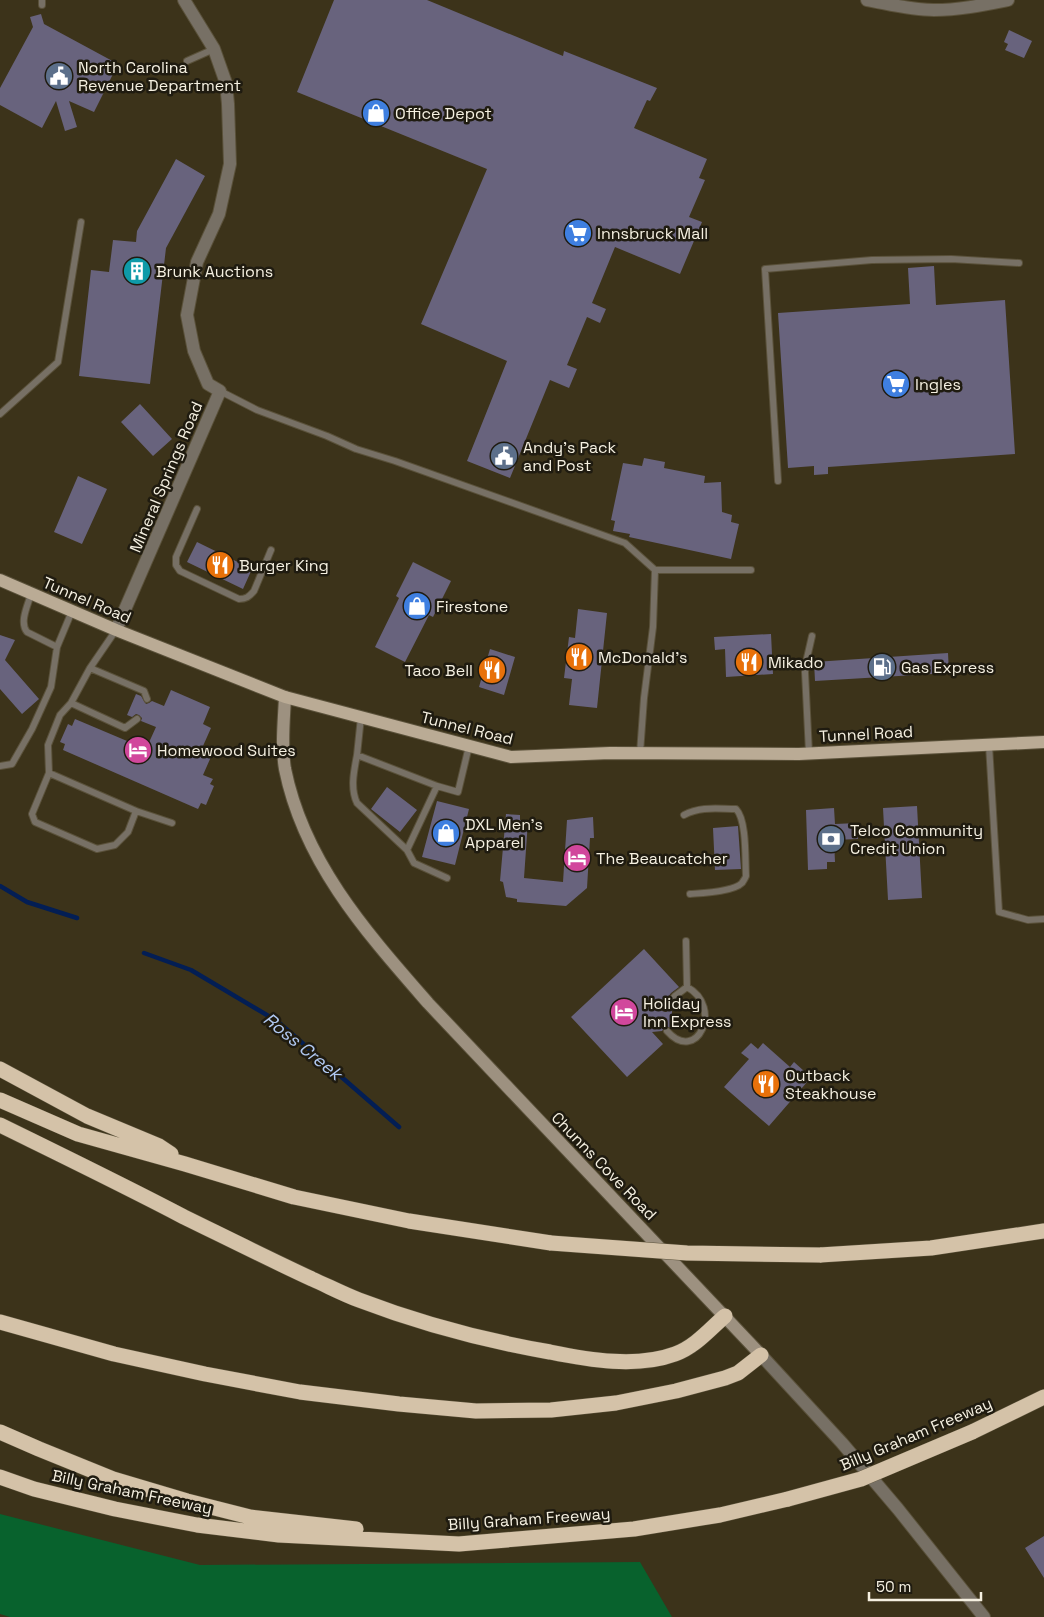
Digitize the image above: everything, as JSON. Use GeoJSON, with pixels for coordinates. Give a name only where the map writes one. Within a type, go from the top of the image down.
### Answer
{"type":"FeatureCollection","features":[{"type":"Feature","properties":{"kind":"highway"},"geometry":{"type":"LineString","coordinates":[[0,1069],[87,1116],[159,1146],[185,1164]]}},
{"type":"Feature","properties":{"kind":"highway"},"geometry":{"type":"LineString","coordinates":[[0,1100],[78,1134],[294,1197],[352,1210],[490,1235],[551,1243],[688,1253],[820,1255],[931,1248],[1044,1231]]}},
{"type":"Feature","properties":{"kind":"highway"},"geometry":{"type":"LineString","coordinates":[[0,1125],[264,1256],[359,1300],[446,1328],[531,1349],[578,1358],[616,1361],[642,1360],[675,1354],[687,1348],[725,1316]]}},
{"type":"Feature","properties":{"kind":"highway"},"geometry":{"type":"LineString","coordinates":[[0,1322],[114,1354],[233,1380],[300,1392],[476,1411],[551,1410],[616,1403],[676,1391],[725,1378],[738,1372],[761,1354]]}},
{"type":"Feature","properties":{"kind":"highway","name":"Billy Graham Freeway"},"geometry":{"type":"LineString","coordinates":[[0,1477],[34,1489],[115,1509],[197,1526],[279,1535],[459,1544],[634,1530],[720,1515],[788,1499],[861,1479],[972,1432],[1044,1397]]}},
{"type":"Feature","properties":{"kind":"highway"},"geometry":{"type":"LineString","coordinates":[[0,1432],[39,1450],[113,1479],[187,1501],[250,1516],[356,1529],[382,1539]]}},
{"type":"Feature","properties":{"kind":"main road","name":"Tunnel Road"},"geometry":{"type":"LineString","coordinates":[[0,580],[116,630],[285,697],[511,757],[640,753],[809,753],[1044,742]]}},
{"type":"Feature","properties":{"kind":"main road","name":"Chunns Cove Road"},"geometry":{"type":"LineString","coordinates":[[285,697],[285,767],[291,794],[317,859],[338,893],[380,948],[428,1004],[761,1354]]}},
{"type":"Feature","properties":{"kind":"street","name":"Mineral Springs Road"},"geometry":{"type":"LineString","coordinates":[[116,630],[220,391],[208,384],[194,351],[187,315],[197,262],[219,214],[230,164],[228,104],[226,83],[214,49],[184,0]]}},
{"type":"Feature","properties":{"kind":"street"},"geometry":{"type":"LineString","coordinates":[[867,0],[906,8],[932,10],[964,8],[1008,0]]}},
{"type":"Feature","properties":{"kind":"street","name":"Chunns Cove Road"},"geometry":{"type":"LineString","coordinates":[[761,1354],[898,1509],[984,1617]]}},
{"type":"Feature","properties":{"kind":"lane"},"geometry":{"type":"LineString","coordinates":[[187,62],[214,49]]}},
{"type":"Feature","properties":{"kind":"lane"},"geometry":{"type":"LineString","coordinates":[[0,414],[58,362],[81,222]]}},
{"type":"Feature","properties":{"kind":"lane"},"geometry":{"type":"LineString","coordinates":[[778,481],[765,269],[872,260],[951,259],[1019,263]]}},
{"type":"Feature","properties":{"kind":"lane"},"geometry":{"type":"LineString","coordinates":[[220,391],[257,410],[356,449],[395,461],[625,543],[655,570],[751,570]]}},
{"type":"Feature","properties":{"kind":"lane"},"geometry":{"type":"LineString","coordinates":[[197,509],[176,557],[176,565],[180,571],[239,599],[244,599],[254,591],[271,550]]}},
{"type":"Feature","properties":{"kind":"lane"},"geometry":{"type":"LineString","coordinates":[[640,753],[644,698],[653,627],[655,570]]}},
{"type":"Feature","properties":{"kind":"lane"},"geometry":{"type":"LineString","coordinates":[[31,594],[23,623],[24,628],[27,632],[57,647]]}},
{"type":"Feature","properties":{"kind":"lane"},"geometry":{"type":"LineString","coordinates":[[0,766],[12,764],[32,729],[51,687],[57,647],[72,611]]}},
{"type":"Feature","properties":{"kind":"lane"},"geometry":{"type":"LineString","coordinates":[[116,630],[90,668],[71,703],[60,715],[48,745],[49,774],[32,814],[35,822],[97,849],[115,845],[128,832],[136,811]]}},
{"type":"Feature","properties":{"kind":"lane"},"geometry":{"type":"LineString","coordinates":[[809,753],[805,672],[812,636]]}},
{"type":"Feature","properties":{"kind":"lane"},"geometry":{"type":"LineString","coordinates":[[90,668],[144,691],[147,699]]}},
{"type":"Feature","properties":{"kind":"lane"},"geometry":{"type":"LineString","coordinates":[[71,703],[125,728],[137,719]]}},
{"type":"Feature","properties":{"kind":"lane"},"geometry":{"type":"LineString","coordinates":[[361,717],[353,773],[354,797],[357,804],[406,850],[414,864],[447,878]]}},
{"type":"Feature","properties":{"kind":"lane"},"geometry":{"type":"LineString","coordinates":[[990,745],[999,912],[1028,920],[1044,919]]}},
{"type":"Feature","properties":{"kind":"lane"},"geometry":{"type":"LineString","coordinates":[[357,755],[458,792],[469,746]]}},
{"type":"Feature","properties":{"kind":"lane"},"geometry":{"type":"LineString","coordinates":[[49,774],[136,811],[172,823]]}},
{"type":"Feature","properties":{"kind":"lane"},"geometry":{"type":"LineString","coordinates":[[406,850],[438,786]]}},
{"type":"Feature","properties":{"kind":"lane"},"geometry":{"type":"LineString","coordinates":[[684,816],[692,811],[702,809],[736,809],[740,813],[743,826],[746,876],[742,883],[734,887],[690,894]]}},
{"type":"Feature","properties":{"kind":"lane"},"geometry":{"type":"LineString","coordinates":[[686,941],[687,987]]}},
{"type":"Feature","properties":{"kind":"lane"},"geometry":{"type":"LineString","coordinates":[[666,1007],[675,996],[687,987]]}},
{"type":"Feature","properties":{"kind":"lane"},"geometry":{"type":"LineString","coordinates":[[667,1031],[677,1040],[686,1042],[695,1039],[704,1029],[706,1017],[702,1003],[696,992],[687,987]]}},
{"type":"Feature","properties":{"kind":"green space"},"geometry":{"type":"Polygon","coordinates":[[[0,1514],[200,1565],[640,1562],[672,1617],[10,1617],[0,1614],[0,1514]]]}},
{"type":"Feature","properties":{"kind":"building","name":"Innsbruck Mall"},"geometry":{"type":"Polygon","coordinates":[[[334,0],[427,0],[563,56],[564,51],[657,88],[650,101],[647,100],[634,128],[707,159],[699,178],[705,180],[689,217],[702,222],[680,274],[615,247],[592,303],[606,309],[600,323],[587,317],[567,365],[577,369],[569,388],[550,380],[510,478],[467,461],[507,361],[421,324],[487,169],[297,92],[334,0]]]}},
{"type":"Feature","properties":{"kind":"building","name":"North Carolina Revenue Department"},"geometry":{"type":"Polygon","coordinates":[[[41,14],[44,24],[118,64],[94,112],[69,101],[77,127],[65,131],[56,101],[42,128],[0,105],[0,88],[33,27],[30,17],[41,14]]]}},
{"type":"Feature","properties":{"kind":"building"},"geometry":{"type":"Polygon","coordinates":[[[1009,30],[1032,41],[1024,58],[1005,50],[1008,44],[1004,42],[1009,30]]]}},
{"type":"Feature","properties":{"kind":"building","name":"Brunk Auctions"},"geometry":{"type":"Polygon","coordinates":[[[176,159],[205,176],[166,248],[150,384],[79,376],[91,270],[109,272],[113,240],[136,242],[137,231],[176,159]]]}},
{"type":"Feature","properties":{"kind":"building","name":"Ingles"},"geometry":{"type":"Polygon","coordinates":[[[934,266],[936,305],[1005,300],[1015,454],[828,467],[828,474],[814,475],[814,466],[788,468],[778,313],[910,304],[908,268],[934,266]]]}},
{"type":"Feature","properties":{"kind":"building"},"geometry":{"type":"Polygon","coordinates":[[[140,404],[172,439],[153,456],[121,422],[140,404]]]}},
{"type":"Feature","properties":{"kind":"building"},"geometry":{"type":"Polygon","coordinates":[[[644,458],[665,462],[664,468],[705,476],[704,483],[721,482],[722,512],[732,515],[731,522],[739,524],[731,559],[629,537],[630,534],[613,531],[615,521],[611,520],[623,463],[642,466],[644,458]]]}},
{"type":"Feature","properties":{"kind":"building"},"geometry":{"type":"Polygon","coordinates":[[[78,476],[107,489],[82,544],[54,532],[78,476]]]}},
{"type":"Feature","properties":{"kind":"building","name":"Burger King"},"geometry":{"type":"Polygon","coordinates":[[[197,542],[252,569],[243,589],[187,562],[197,542]]]}},
{"type":"Feature","properties":{"kind":"building","name":"Firestone"},"geometry":{"type":"Polygon","coordinates":[[[413,562],[451,581],[433,617],[429,615],[405,662],[375,647],[399,598],[396,596],[413,562]]]}},
{"type":"Feature","properties":{"kind":"building"},"geometry":{"type":"Polygon","coordinates":[[[578,609],[607,613],[597,708],[569,705],[572,679],[564,678],[569,637],[575,638],[578,609]]]}},
{"type":"Feature","properties":{"kind":"building","name":"Mikado"},"geometry":{"type":"Polygon","coordinates":[[[771,634],[773,674],[726,677],[725,649],[715,650],[714,637],[771,634]]]}},
{"type":"Feature","properties":{"kind":"building"},"geometry":{"type":"Polygon","coordinates":[[[0,635],[15,640],[5,660],[39,699],[22,714],[0,689],[0,635]]]}},
{"type":"Feature","properties":{"kind":"building"},"geometry":{"type":"Polygon","coordinates":[[[490,649],[515,657],[504,695],[479,687],[490,649]]]}},
{"type":"Feature","properties":{"kind":"building","name":"Gas Express"},"geometry":{"type":"Polygon","coordinates":[[[948,653],[949,673],[815,681],[814,662],[948,653]]]}},
{"type":"Feature","properties":{"kind":"building","name":"Homewood Suites"},"geometry":{"type":"Polygon","coordinates":[[[171,690],[210,707],[203,724],[211,728],[203,746],[214,750],[203,775],[213,779],[210,784],[214,786],[206,805],[201,803],[198,809],[63,750],[65,744],[60,742],[68,724],[72,726],[75,719],[146,749],[156,727],[141,721],[142,718],[139,715],[136,714],[132,717],[127,715],[136,694],[141,696],[146,704],[152,701],[164,706],[171,690]]]}},
{"type":"Feature","properties":{"kind":"building"},"geometry":{"type":"Polygon","coordinates":[[[387,787],[417,810],[400,832],[371,809],[387,787]]]}},
{"type":"Feature","properties":{"kind":"building","name":"DXL Men's Apparel"},"geometry":{"type":"Polygon","coordinates":[[[437,801],[469,809],[455,865],[422,857],[437,801]]]}},
{"type":"Feature","properties":{"kind":"building"},"geometry":{"type":"Polygon","coordinates":[[[917,806],[922,898],[888,900],[883,808],[917,806]]]}},
{"type":"Feature","properties":{"kind":"building","name":"Telco Community Credit Union"},"geometry":{"type":"Polygon","coordinates":[[[834,808],[835,824],[857,823],[858,839],[834,840],[835,862],[827,862],[827,869],[808,870],[806,810],[834,808]]]}},
{"type":"Feature","properties":{"kind":"building","name":"The Beaucatcher"},"geometry":{"type":"Polygon","coordinates":[[[506,814],[520,815],[520,820],[528,821],[524,878],[563,882],[567,820],[593,817],[594,838],[590,838],[587,888],[566,906],[517,902],[517,899],[506,897],[503,882],[500,881],[506,814]]]}},
{"type":"Feature","properties":{"kind":"building"},"geometry":{"type":"Polygon","coordinates":[[[738,826],[741,869],[715,870],[713,828],[738,826]]]}},
{"type":"Feature","properties":{"kind":"building","name":"Holiday Inn Express"},"geometry":{"type":"Polygon","coordinates":[[[644,949],[679,987],[671,993],[661,1007],[662,1011],[666,1012],[672,1008],[672,1029],[666,1026],[662,1031],[652,1032],[663,1044],[627,1077],[571,1017],[644,949]]]}},
{"type":"Feature","properties":{"kind":"building","name":"Outback Steakhouse"},"geometry":{"type":"Polygon","coordinates":[[[751,1043],[758,1049],[763,1043],[790,1067],[794,1062],[804,1071],[801,1074],[808,1081],[769,1126],[724,1087],[749,1059],[741,1053],[751,1043]]]}},
{"type":"Feature","properties":{"kind":"building"},"geometry":{"type":"Polygon","coordinates":[[[1044,1536],[1044,1578],[1025,1548],[1044,1536]]]}},
{"type":"Feature","properties":{"kind":"waterway","name":"Ross Creek"},"geometry":{"type":"LineString","coordinates":[[0,886],[27,902],[77,918]]}},
{"type":"Feature","properties":{"kind":"waterway","name":"Ross Creek"},"geometry":{"type":"LineString","coordinates":[[144,953],[191,970],[277,1021],[399,1127]]}},
{"type":"Feature","properties":{"kind":"place","name":"North Carolina Revenue Department"},"geometry":{"type":"Point","coordinates":[59,76]}},
{"type":"Feature","properties":{"kind":"place","name":"Office Depot"},"geometry":{"type":"Point","coordinates":[376,113]}},
{"type":"Feature","properties":{"kind":"place","name":"Innsbruck Mall"},"geometry":{"type":"Point","coordinates":[578,233]}},
{"type":"Feature","properties":{"kind":"place","name":"Brunk Auctions"},"geometry":{"type":"Point","coordinates":[137,271]}},
{"type":"Feature","properties":{"kind":"place","name":"Ingles"},"geometry":{"type":"Point","coordinates":[896,384]}},
{"type":"Feature","properties":{"kind":"place","name":"Andy's Pack and Post"},"geometry":{"type":"Point","coordinates":[504,456]}},
{"type":"Feature","properties":{"kind":"place","name":"Burger King"},"geometry":{"type":"Point","coordinates":[220,565]}},
{"type":"Feature","properties":{"kind":"place","name":"Firestone"},"geometry":{"type":"Point","coordinates":[417,606]}},
{"type":"Feature","properties":{"kind":"place","name":"McDonald's"},"geometry":{"type":"Point","coordinates":[579,657]}},
{"type":"Feature","properties":{"kind":"place","name":"Mikado"},"geometry":{"type":"Point","coordinates":[749,662]}},
{"type":"Feature","properties":{"kind":"place","name":"Gas Express"},"geometry":{"type":"Point","coordinates":[882,667]}},
{"type":"Feature","properties":{"kind":"place","name":"Taco Bell"},"geometry":{"type":"Point","coordinates":[492,670]}},
{"type":"Feature","properties":{"kind":"place","name":"Homewood Suites"},"geometry":{"type":"Point","coordinates":[138,750]}},
{"type":"Feature","properties":{"kind":"place","name":"DXL Men's Apparel"},"geometry":{"type":"Point","coordinates":[446,833]}},
{"type":"Feature","properties":{"kind":"place","name":"Telco Community Credit Union"},"geometry":{"type":"Point","coordinates":[831,839]}},
{"type":"Feature","properties":{"kind":"place","name":"The Beaucatcher"},"geometry":{"type":"Point","coordinates":[577,858]}},
{"type":"Feature","properties":{"kind":"place","name":"Holiday Inn Express"},"geometry":{"type":"Point","coordinates":[624,1012]}},
{"type":"Feature","properties":{"kind":"place","name":"Outback Steakhouse"},"geometry":{"type":"Point","coordinates":[766,1084]}}]}
